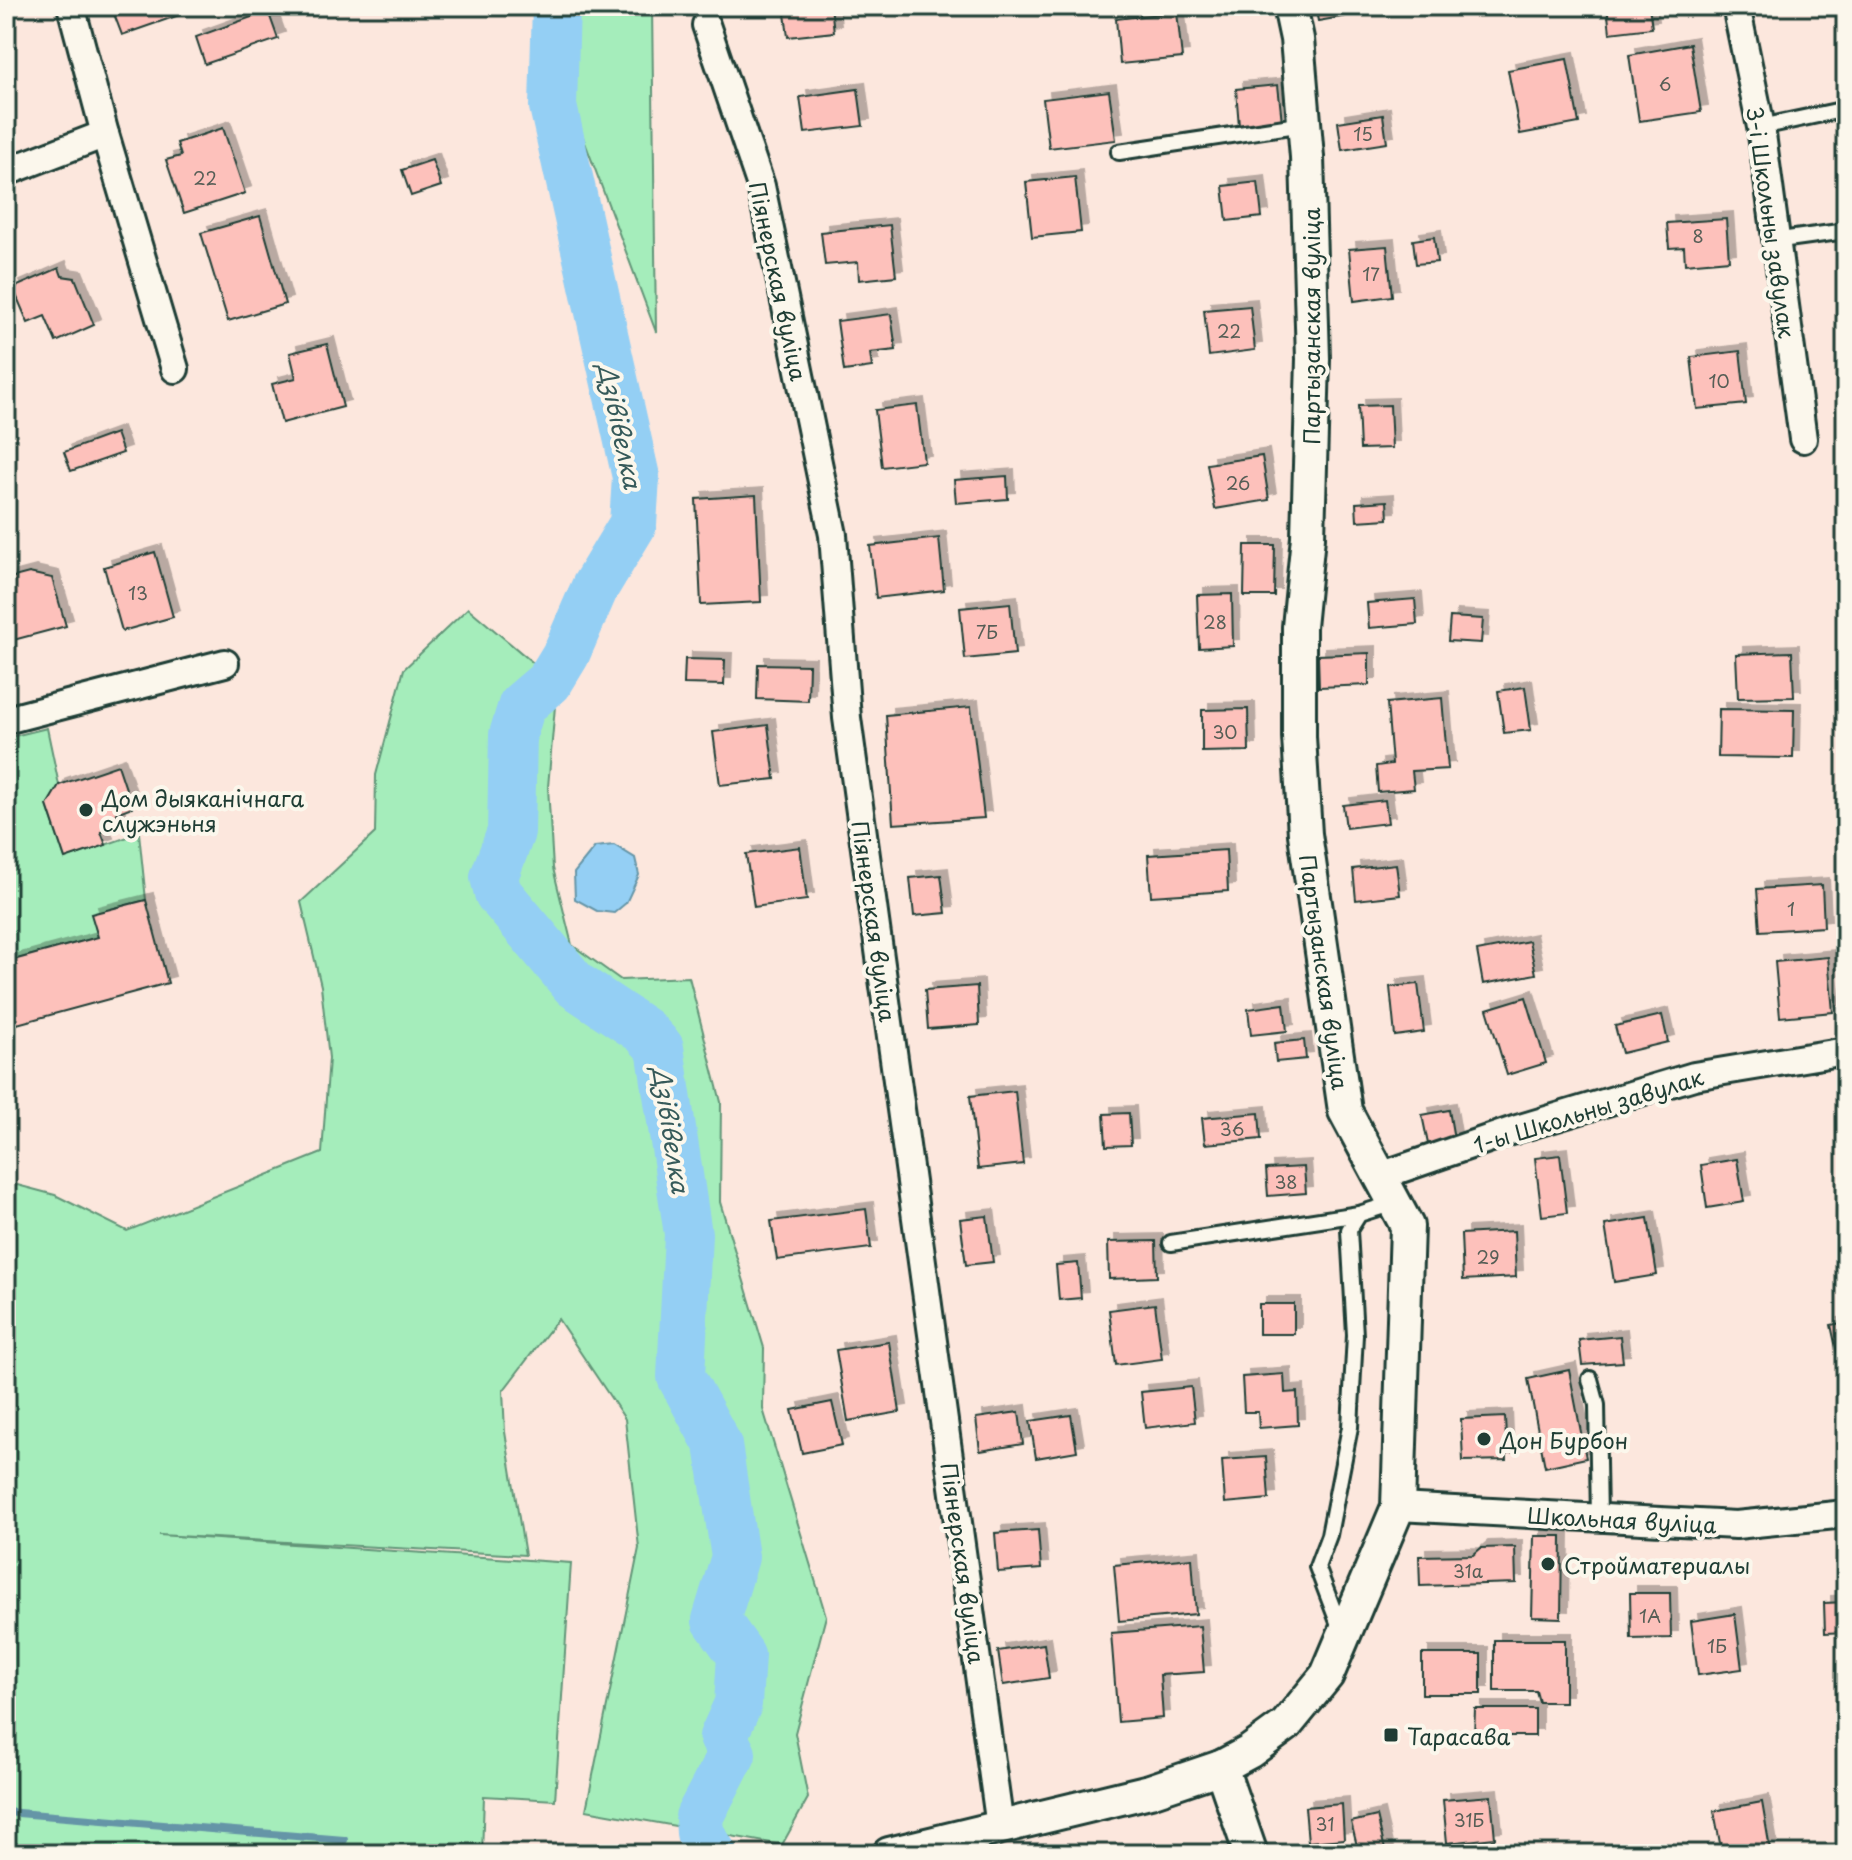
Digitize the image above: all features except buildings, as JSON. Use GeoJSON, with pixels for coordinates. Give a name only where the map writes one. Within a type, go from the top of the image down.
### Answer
{"type":"FeatureCollection","features":[{"type":"Feature","properties":{"kind":"street"},"geometry":{"type":"LineString","coordinates":[[71,6],[105,134],[175,369]]}},
{"type":"Feature","properties":{"kind":"street","name":"Партызанская вуліца"},"geometry":{"type":"LineString","coordinates":[[889,1854],[1150,1791],[1221,1767],[1270,1737],[1307,1704],[1327,1675],[1398,1507],[1407,1226],[1345,1111],[1305,834],[1299,737],[1299,627],[1308,537],[1313,359],[1304,124],[1297,39],[1290,6]]}},
{"type":"Feature","properties":{"kind":"street","name":"3-і Школьны завулак"},"geometry":{"type":"LineString","coordinates":[[1736,6],[1761,127],[1773,241],[1803,439]]}},
{"type":"Feature","properties":{"kind":"street","name":"Піянерская вуліца"},"geometry":{"type":"LineString","coordinates":[[706,25],[761,186],[833,535],[847,718],[1000,1827]]}},
{"type":"Feature","properties":{"kind":"street"},"geometry":{"type":"LineString","coordinates":[[6,172],[105,134]]}},
{"type":"Feature","properties":{"kind":"street"},"geometry":{"type":"LineString","coordinates":[[6,720],[225,663]]}},
{"type":"Feature","properties":{"kind":"street","name":"1-ы Школьны завулак"},"geometry":{"type":"LineString","coordinates":[[1389,1189],[1517,1129],[1694,1076],[1846,1051]]}},
{"type":"Feature","properties":{"kind":"street","name":"Школьная вуліца"},"geometry":{"type":"LineString","coordinates":[[1398,1507],[1736,1525],[1846,1514]]}},
{"type":"Feature","properties":{"kind":"street"},"geometry":{"type":"LineString","coordinates":[[1221,1767],[1251,1854]]}},
{"type":"Feature","properties":{"kind":"lane"},"geometry":{"type":"LineString","coordinates":[[1761,127],[1846,109]]}},
{"type":"Feature","properties":{"kind":"lane"},"geometry":{"type":"LineString","coordinates":[[1119,152],[1304,124]]}},
{"type":"Feature","properties":{"kind":"lane"},"geometry":{"type":"LineString","coordinates":[[1773,241],[1846,231]]}},
{"type":"Feature","properties":{"kind":"lane"},"geometry":{"type":"LineString","coordinates":[[1343,1636],[1317,1567],[1329,1535],[1350,1427],[1355,1335],[1349,1230],[1359,1214],[1389,1189]]}},
{"type":"Feature","properties":{"kind":"lane"},"geometry":{"type":"LineString","coordinates":[[1171,1243],[1359,1214]]}},
{"type":"Feature","properties":{"kind":"lane"},"geometry":{"type":"LineString","coordinates":[[1590,1379],[1597,1405],[1599,1518]]}},
{"type":"Feature","properties":{"kind":"green space"},"geometry":{"type":"Polygon","coordinates":[[[534,6],[652,6],[656,332],[534,6]]]}},
{"type":"Feature","properties":{"kind":"green space"},"geometry":{"type":"Polygon","coordinates":[[[468,608],[557,683],[548,787],[553,868],[572,945],[621,980],[689,977],[721,1102],[720,1202],[764,1348],[763,1409],[826,1616],[795,1733],[808,1798],[782,1845],[586,1810],[639,1548],[625,1419],[558,1319],[503,1391],[505,1432],[525,1555],[159,1535],[571,1563],[555,1800],[484,1796],[482,1854],[6,1854],[6,1182],[55,1195],[127,1231],[322,1153],[329,1058],[321,986],[301,902],[375,833],[376,775],[404,669],[468,608]]]}},
{"type":"Feature","properties":{"kind":"green space"},"geometry":{"type":"Polygon","coordinates":[[[47,728],[59,785],[47,805],[65,859],[139,833],[146,900],[92,914],[98,937],[6,962],[6,738],[47,728]]]}},
{"type":"Feature","properties":{"kind":"water"},"geometry":{"type":"Polygon","coordinates":[[[641,443],[652,451],[653,481],[645,510],[633,524],[621,520],[622,489],[626,470],[641,443]]]}},
{"type":"Feature","properties":{"kind":"water"},"geometry":{"type":"Polygon","coordinates":[[[614,845],[635,858],[639,875],[626,903],[614,913],[597,911],[575,899],[574,873],[595,847],[614,845]]]}},
{"type":"Feature","properties":{"kind":"waterway","name":"Дзівівелка"},"geometry":{"type":"LineString","coordinates":[[556,6],[553,106],[636,477],[633,524],[595,587],[566,654],[549,682],[522,705],[513,735],[511,832],[494,877],[498,893],[575,985],[644,1031],[660,1048],[688,1234],[681,1377],[718,1445],[735,1557],[716,1620],[741,1655],[738,1704],[723,1737],[732,1754],[699,1817],[700,1833],[713,1854]]}},
{"type":"Feature","properties":{"kind":"waterway"},"geometry":{"type":"LineString","coordinates":[[6,1812],[344,1840]]}},
{"type":"Feature","properties":{"kind":"place","name":"Дом дыяканічнага служэньня"},"geometry":{"type":"Point","coordinates":[86,810]}},
{"type":"Feature","properties":{"kind":"place","name":"Дон Бурбон"},"geometry":{"type":"Point","coordinates":[1484,1439]}},
{"type":"Feature","properties":{"kind":"place","name":"Стройматериалы"},"geometry":{"type":"Point","coordinates":[1548,1564]}},
{"type":"Feature","properties":{"kind":"place","name":"Тарасава"},"geometry":{"type":"Point","coordinates":[1391,1735]}}]}
